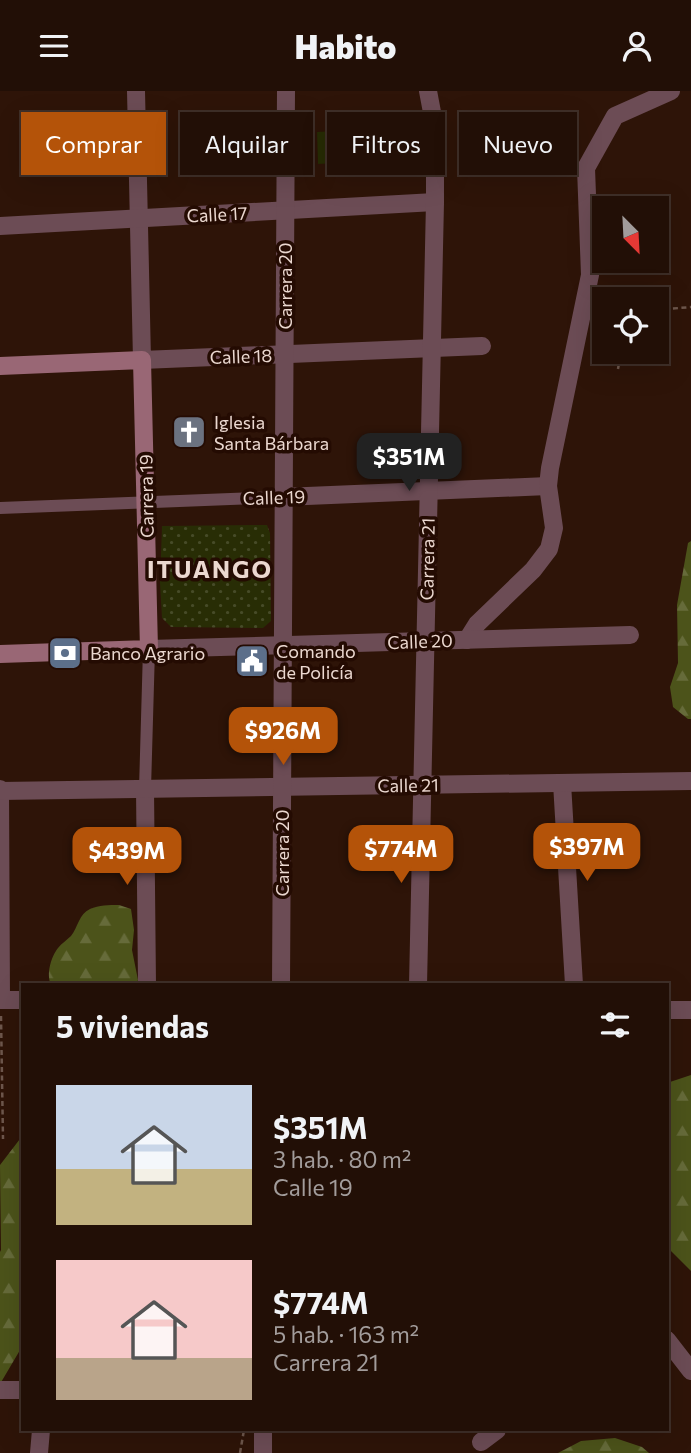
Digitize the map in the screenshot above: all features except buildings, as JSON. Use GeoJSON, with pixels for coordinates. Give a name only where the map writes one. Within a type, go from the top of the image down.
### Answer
{"type":"FeatureCollection","features":[{"type":"Feature","properties":{"kind":"main road","name":"Calle 18"},"geometry":{"type":"LineString","coordinates":[[0,366],[142,360]]}},
{"type":"Feature","properties":{"kind":"main road","name":"Carrera 19"},"geometry":{"type":"LineString","coordinates":[[142,360],[149,649]]}},
{"type":"Feature","properties":{"kind":"main road","name":"Calle 20"},"geometry":{"type":"LineString","coordinates":[[0,654],[149,649]]}},
{"type":"Feature","properties":{"kind":"street","name":"Carrera 19"},"geometry":{"type":"LineString","coordinates":[[136,91],[142,360]]}},
{"type":"Feature","properties":{"kind":"street","name":"Carrera 20"},"geometry":{"type":"LineString","coordinates":[[281,983],[286,91]]}},
{"type":"Feature","properties":{"kind":"street","name":"Carrera 21"},"geometry":{"type":"LineString","coordinates":[[418,983],[435,202],[435,128],[428,91]]}},
{"type":"Feature","properties":{"kind":"street"},"geometry":{"type":"LineString","coordinates":[[467,640],[477,624],[533,570],[549,549],[554,528],[548,487],[550,468],[590,275],[586,168],[615,116],[671,91]]}},
{"type":"Feature","properties":{"kind":"street","name":"Calle 17"},"geometry":{"type":"LineString","coordinates":[[0,226],[435,202]]}},
{"type":"Feature","properties":{"kind":"street","name":"Calle 18"},"geometry":{"type":"LineString","coordinates":[[142,360],[482,346]]}},
{"type":"Feature","properties":{"kind":"street","name":"Calle 19"},"geometry":{"type":"LineString","coordinates":[[0,508],[548,487]]}},
{"type":"Feature","properties":{"kind":"street","name":"Calle 20"},"geometry":{"type":"LineString","coordinates":[[149,649],[630,635]]}},
{"type":"Feature","properties":{"kind":"street","name":"Carrera 19"},"geometry":{"type":"LineString","coordinates":[[147,983],[145,789],[149,649]]}},
{"type":"Feature","properties":{"kind":"street","name":"Calle 21"},"geometry":{"type":"LineString","coordinates":[[0,790],[691,781]]}},
{"type":"Feature","properties":{"kind":"street"},"geometry":{"type":"LineString","coordinates":[[562,783],[574,983]]}},
{"type":"Feature","properties":{"kind":"street"},"geometry":{"type":"LineString","coordinates":[[0,790],[0,1000],[21,1000]]}},
{"type":"Feature","properties":{"kind":"street"},"geometry":{"type":"LineString","coordinates":[[669,1010],[691,1010]]}},
{"type":"Feature","properties":{"kind":"street"},"geometry":{"type":"LineString","coordinates":[[669,1344],[691,1371]]}},
{"type":"Feature","properties":{"kind":"street"},"geometry":{"type":"LineString","coordinates":[[0,1390],[21,1389]]}},
{"type":"Feature","properties":{"kind":"street"},"geometry":{"type":"LineString","coordinates":[[39,1453],[41,1431]]}},
{"type":"Feature","properties":{"kind":"street"},"geometry":{"type":"LineString","coordinates":[[263,1453],[264,1431]]}},
{"type":"Feature","properties":{"kind":"street"},"geometry":{"type":"LineString","coordinates":[[481,1442],[496,1431]]}},
{"type":"Feature","properties":{"kind":"path"},"geometry":{"type":"LineString","coordinates":[[669,309],[691,307]]}},
{"type":"Feature","properties":{"kind":"path"},"geometry":{"type":"LineString","coordinates":[[618,369],[619,364]]}},
{"type":"Feature","properties":{"kind":"path"},"geometry":{"type":"LineString","coordinates":[[0,1000],[3,1139]]}},
{"type":"Feature","properties":{"kind":"path"},"geometry":{"type":"LineString","coordinates":[[240,1453],[244,1431]]}},
{"type":"Feature","properties":{"kind":"green space"},"geometry":{"type":"Polygon","coordinates":[[[327,131],[327,163],[318,164],[317,132],[327,131]]]}},
{"type":"Feature","properties":{"kind":"green space"},"geometry":{"type":"Polygon","coordinates":[[[267,525],[270,533],[271,621],[263,628],[171,627],[162,618],[162,526],[267,525]]]}},
{"type":"Feature","properties":{"kind":"green space"},"geometry":{"type":"Polygon","coordinates":[[[691,541],[691,719],[688,719],[673,707],[670,687],[678,663],[677,605],[688,543],[691,541]]]}},
{"type":"Feature","properties":{"kind":"green space"},"geometry":{"type":"Polygon","coordinates":[[[108,905],[131,909],[134,930],[132,950],[137,983],[50,983],[49,971],[53,956],[71,936],[83,914],[90,909],[108,905]]]}},
{"type":"Feature","properties":{"kind":"green space"},"geometry":{"type":"Polygon","coordinates":[[[691,1075],[691,1271],[669,1249],[669,1082],[691,1075]]]}},
{"type":"Feature","properties":{"kind":"green space"},"geometry":{"type":"Polygon","coordinates":[[[21,1138],[21,1348],[0,1384],[1,1250],[0,1165],[21,1138]]]}},
{"type":"Feature","properties":{"kind":"green space"},"geometry":{"type":"Polygon","coordinates":[[[615,1438],[642,1447],[649,1453],[558,1453],[581,1441],[615,1438]]]}},
{"type":"Feature","properties":{"kind":"place","name":"Iglesia Santa Bárbara"},"geometry":{"type":"Point","coordinates":[189,432]}},
{"type":"Feature","properties":{"kind":"place","name":"Banco Agrario"},"geometry":{"type":"Point","coordinates":[65,653]}},
{"type":"Feature","properties":{"kind":"place","name":"Comando de Policía"},"geometry":{"type":"Point","coordinates":[252,661]}},
{"type":"Feature","properties":{"kind":"district","name":"ITUANGO"},"geometry":{"type":"Point","coordinates":[210,568]}}]}
